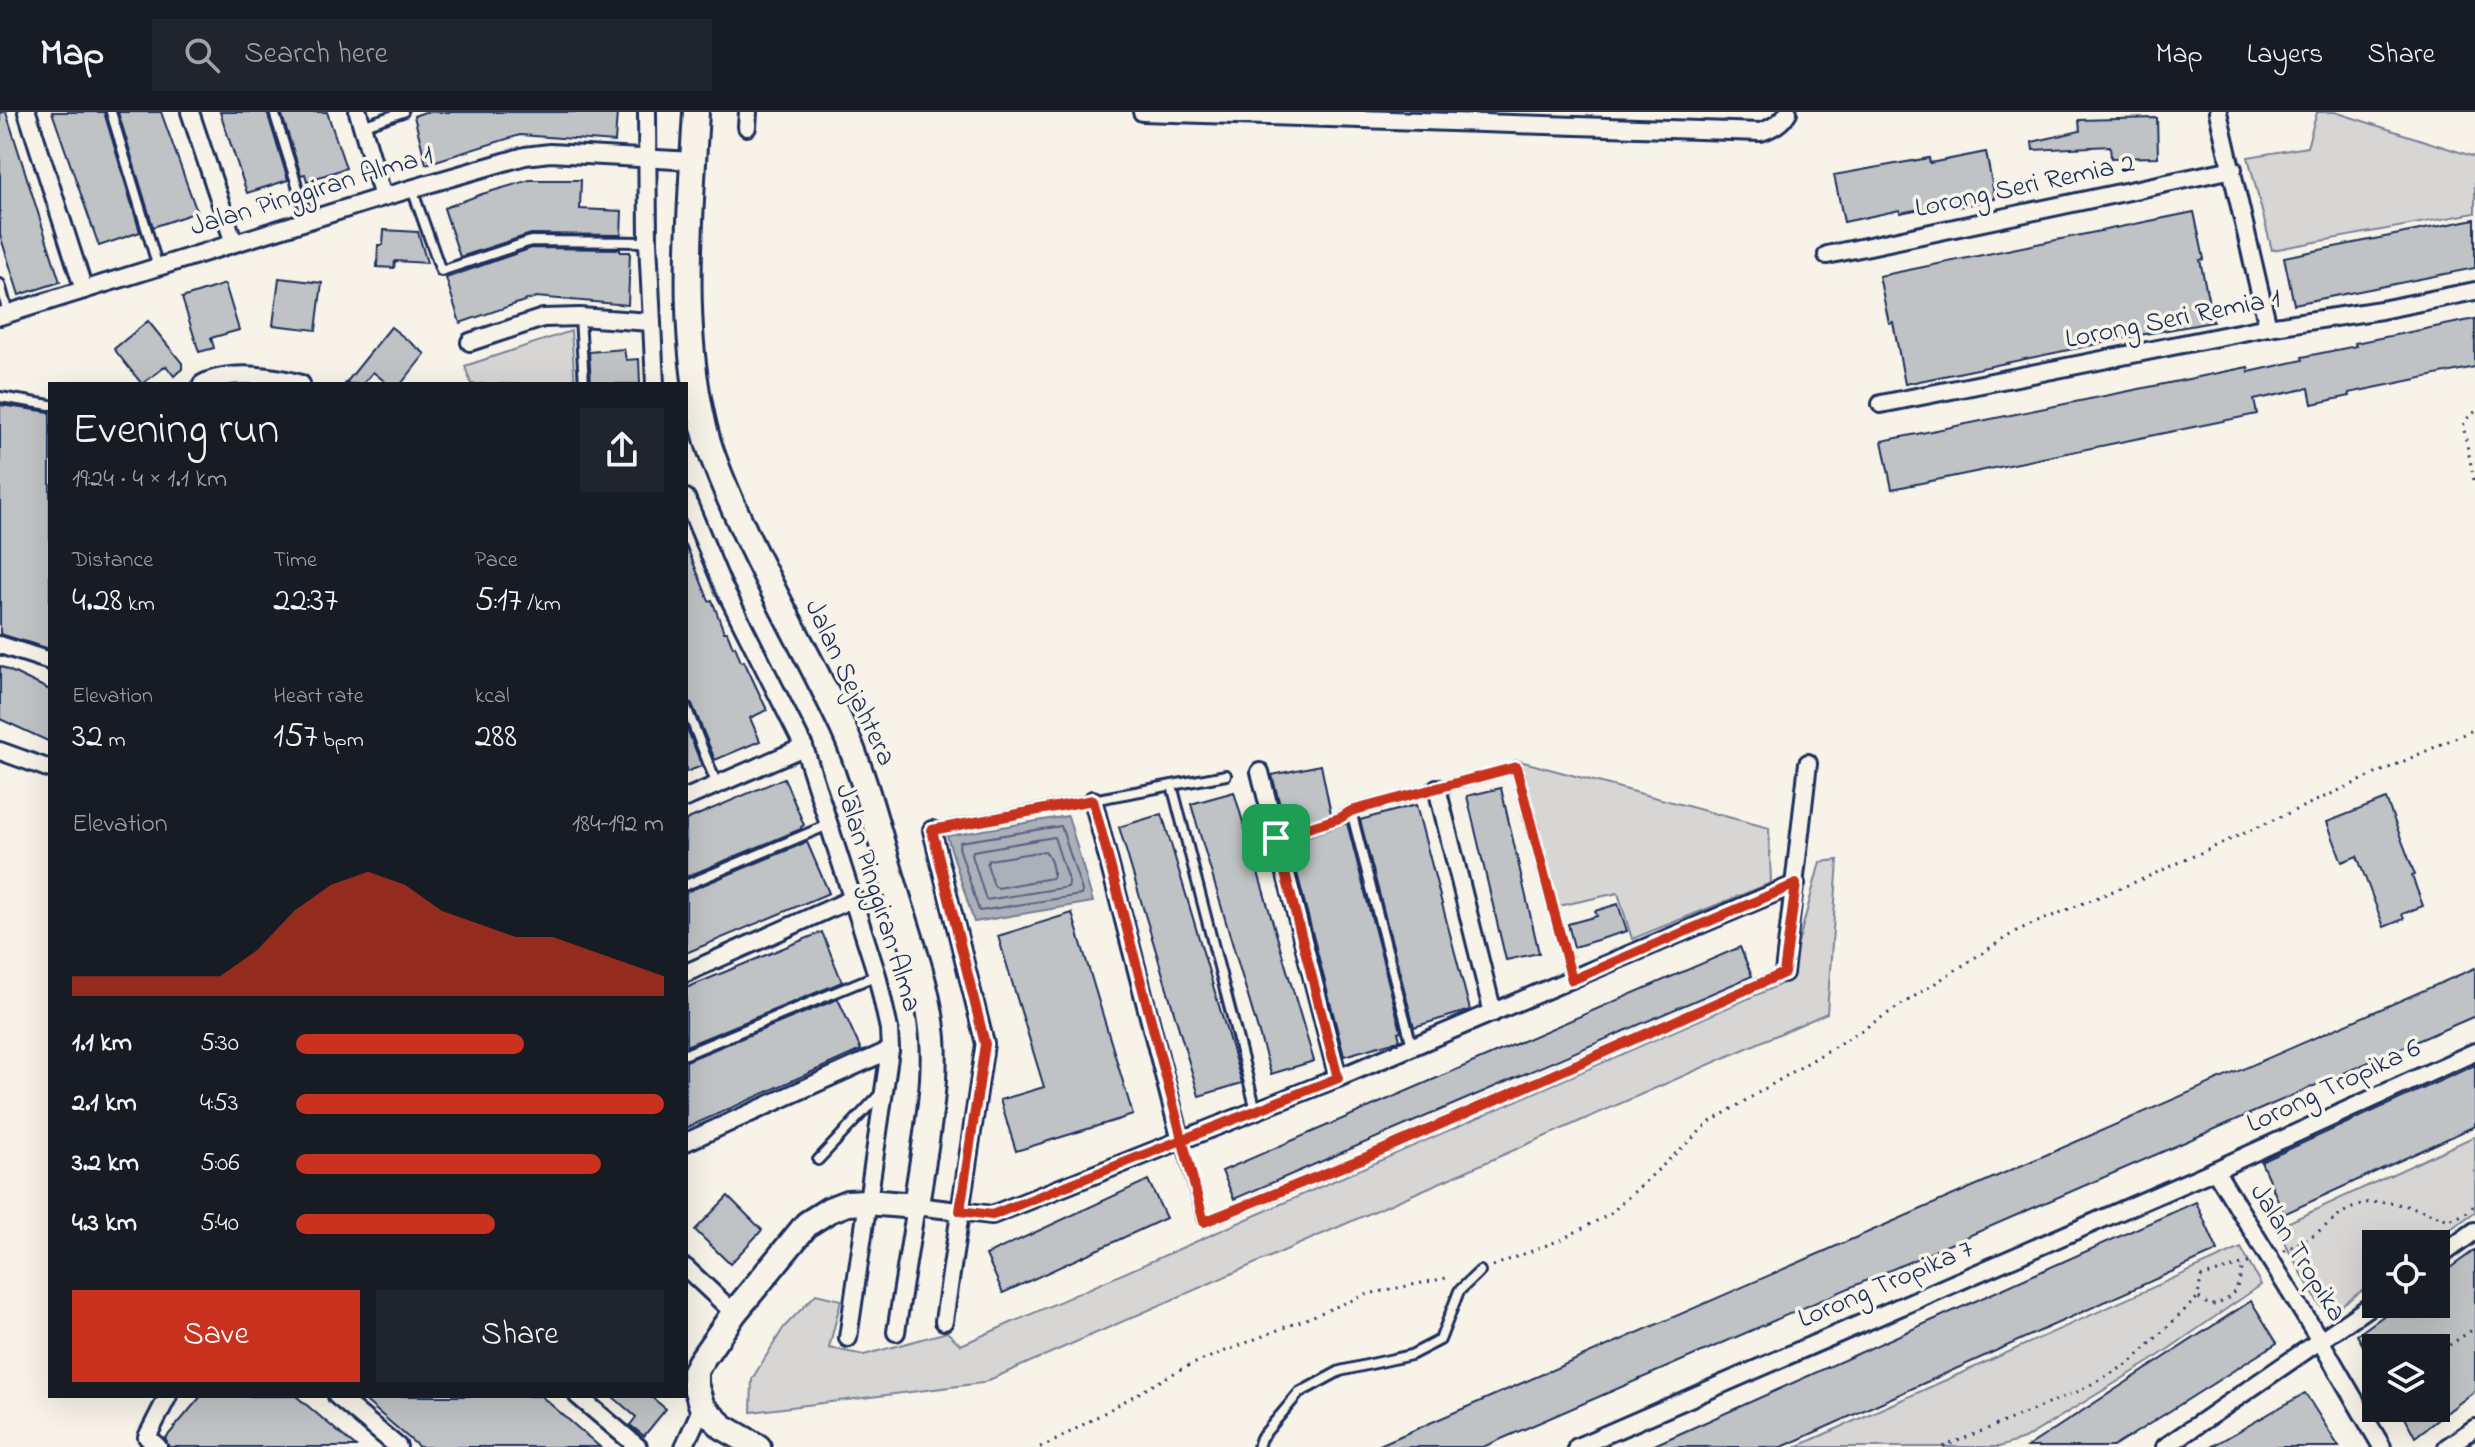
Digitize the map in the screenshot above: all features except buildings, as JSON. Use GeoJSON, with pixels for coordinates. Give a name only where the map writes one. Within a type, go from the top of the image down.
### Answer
{"type":"FeatureCollection","features":[{"type":"Feature","properties":{"kind":"main road","name":"Jalan Sejahtera"},"geometry":{"type":"LineString","coordinates":[[696,112],[690,312],[697,396],[708,443],[727,492],[843,729],[865,789],[928,1000],[933,1040],[932,1077],[916,1206]]}},
{"type":"Feature","properties":{"kind":"main road"},"geometry":{"type":"LineString","coordinates":[[758,1447],[723,1427],[702,1407],[697,1395],[695,1371],[700,1362],[734,1313],[807,1224],[847,1203],[916,1206]]}},
{"type":"Feature","properties":{"kind":"street"},"geometry":{"type":"LineString","coordinates":[[27,112],[84,290]]}},
{"type":"Feature","properties":{"kind":"street"},"geometry":{"type":"LineString","coordinates":[[190,112],[234,243]]}},
{"type":"Feature","properties":{"kind":"street"},"geometry":{"type":"LineString","coordinates":[[647,112],[650,322],[655,382]]}},
{"type":"Feature","properties":{"kind":"street"},"geometry":{"type":"LineString","coordinates":[[1142,112],[1761,132],[1773,128],[1788,112]]}},
{"type":"Feature","properties":{"kind":"street"},"geometry":{"type":"LineString","coordinates":[[2218,112],[2268,327]]}},
{"type":"Feature","properties":{"kind":"street"},"geometry":{"type":"LineString","coordinates":[[360,119],[383,197]]}},
{"type":"Feature","properties":{"kind":"street","name":"Jalan Pinggiran Alma 1"},"geometry":{"type":"LineString","coordinates":[[4,314],[525,156],[550,153],[693,161]]}},
{"type":"Feature","properties":{"kind":"street","name":"Lorong Seri Remia 2"},"geometry":{"type":"LineString","coordinates":[[1827,255],[2233,169]]}},
{"type":"Feature","properties":{"kind":"street","name":"Lorong Seri Remia 1"},"geometry":{"type":"LineString","coordinates":[[1881,404],[2268,327],[2381,310],[2475,291]]}},
{"type":"Feature","properties":{"kind":"street"},"geometry":{"type":"LineString","coordinates":[[470,342],[543,318],[650,322]]}},
{"type":"Feature","properties":{"kind":"street"},"geometry":{"type":"LineString","coordinates":[[206,382],[241,374],[289,382]]}},
{"type":"Feature","properties":{"kind":"street","name":"Jalan Pinggiran Alma"},"geometry":{"type":"LineString","coordinates":[[688,503],[722,584],[804,747],[854,898],[889,1029],[890,1050],[848,1338]]}},
{"type":"Feature","properties":{"kind":"street"},"geometry":{"type":"LineString","coordinates":[[0,645],[48,660]]}},
{"type":"Feature","properties":{"kind":"street"},"geometry":{"type":"LineString","coordinates":[[688,797],[804,747]]}},
{"type":"Feature","properties":{"kind":"street"},"geometry":{"type":"LineString","coordinates":[[0,751],[48,768]]}},
{"type":"Feature","properties":{"kind":"street"},"geometry":{"type":"LineString","coordinates":[[1784,973],[1808,763]]}},
{"type":"Feature","properties":{"kind":"street"},"geometry":{"type":"LineString","coordinates":[[1260,772],[1338,1078]]}},
{"type":"Feature","properties":{"kind":"street"},"geometry":{"type":"LineString","coordinates":[[1437,788],[1493,1013]]}},
{"type":"Feature","properties":{"kind":"street"},"geometry":{"type":"LineString","coordinates":[[1093,800],[1181,1141]]}},
{"type":"Feature","properties":{"kind":"street"},"geometry":{"type":"LineString","coordinates":[[932,830],[985,1044],[944,1321]]}},
{"type":"Feature","properties":{"kind":"street"},"geometry":{"type":"LineString","coordinates":[[916,1206],[992,1215],[1338,1078],[1796,884]]}},
{"type":"Feature","properties":{"kind":"street"},"geometry":{"type":"LineString","coordinates":[[688,972],[854,898]]}},
{"type":"Feature","properties":{"kind":"street"},"geometry":{"type":"LineString","coordinates":[[688,1141],[890,1050]]}},
{"type":"Feature","properties":{"kind":"street","name":"Lorong Tropika 6"},"geometry":{"type":"LineString","coordinates":[[2215,1170],[2475,1052]]}},
{"type":"Feature","properties":{"kind":"street","name":"Jalan Tropika"},"geometry":{"type":"LineString","coordinates":[[2215,1170],[2382,1447]]}},
{"type":"Feature","properties":{"kind":"street","name":"Lorong Tropika 7"},"geometry":{"type":"LineString","coordinates":[[1577,1447],[2215,1170]]}},
{"type":"Feature","properties":{"kind":"street","name":"Jalan Sejahtera"},"geometry":{"type":"LineString","coordinates":[[896,1332],[916,1206]]}},
{"type":"Feature","properties":{"kind":"street"},"geometry":{"type":"LineString","coordinates":[[2450,1249],[2475,1231]]}},
{"type":"Feature","properties":{"kind":"street"},"geometry":{"type":"LineString","coordinates":[[688,1270],[734,1313]]}},
{"type":"Feature","properties":{"kind":"street"},"geometry":{"type":"LineString","coordinates":[[2165,1447],[2362,1312]]}},
{"type":"Feature","properties":{"kind":"street"},"geometry":{"type":"LineString","coordinates":[[158,1447],[147,1437],[167,1398]]}},
{"type":"Feature","properties":{"kind":"street"},"geometry":{"type":"LineString","coordinates":[[339,1398],[398,1447]]}},
{"type":"Feature","properties":{"kind":"street"},"geometry":{"type":"LineString","coordinates":[[580,1398],[638,1447]]}},
{"type":"Feature","properties":{"kind":"street"},"geometry":{"type":"LineString","coordinates":[[684,1447],[702,1407]]}},
{"type":"Feature","properties":{"kind":"street"},"geometry":{"type":"LineString","coordinates":[[2447,1447],[2475,1428]]}},
{"type":"Feature","properties":{"kind":"lane"},"geometry":{"type":"LineString","coordinates":[[111,112],[158,267]]}},
{"type":"Feature","properties":{"kind":"lane"},"geometry":{"type":"LineString","coordinates":[[274,112],[308,220]]}},
{"type":"Feature","properties":{"kind":"lane"},"geometry":{"type":"LineString","coordinates":[[360,119],[403,112]]}},
{"type":"Feature","properties":{"kind":"lane"},"geometry":{"type":"LineString","coordinates":[[412,188],[441,271],[531,241],[648,242]]}},
{"type":"Feature","properties":{"kind":"lane"},"geometry":{"type":"LineString","coordinates":[[0,284],[4,314]]}},
{"type":"Feature","properties":{"kind":"lane"},"geometry":{"type":"LineString","coordinates":[[580,317],[584,382]]}},
{"type":"Feature","properties":{"kind":"lane"},"geometry":{"type":"LineString","coordinates":[[0,397],[48,405]]}},
{"type":"Feature","properties":{"kind":"lane"},"geometry":{"type":"LineString","coordinates":[[688,712],[717,785]]}},
{"type":"Feature","properties":{"kind":"lane"},"geometry":{"type":"LineString","coordinates":[[1276,838],[1340,818],[1351,811],[1516,767],[1572,980]]}},
{"type":"Feature","properties":{"kind":"lane"},"geometry":{"type":"LineString","coordinates":[[932,830],[1226,775]]}},
{"type":"Feature","properties":{"kind":"lane"},"geometry":{"type":"LineString","coordinates":[[1172,785],[1256,1111]]}},
{"type":"Feature","properties":{"kind":"lane"},"geometry":{"type":"LineString","coordinates":[[1351,811],[1412,1047]]}},
{"type":"Feature","properties":{"kind":"lane"},"geometry":{"type":"LineString","coordinates":[[688,884],[828,825]]}},
{"type":"Feature","properties":{"kind":"lane"},"geometry":{"type":"LineString","coordinates":[[1181,1141],[1204,1222],[1364,1158],[1784,973]]}},
{"type":"Feature","properties":{"kind":"lane"},"geometry":{"type":"LineString","coordinates":[[688,1053],[877,975]]}},
{"type":"Feature","properties":{"kind":"lane"},"geometry":{"type":"LineString","coordinates":[[818,1160],[884,1090]]}},
{"type":"Feature","properties":{"kind":"lane"},"geometry":{"type":"LineString","coordinates":[[1258,1447],[1261,1438],[1299,1393],[1340,1371],[1411,1355],[1440,1340],[1459,1291],[1480,1271]]}},
{"type":"Feature","properties":{"kind":"path"},"geometry":{"type":"LineString","coordinates":[[2475,412],[2463,425],[2475,485]]}},
{"type":"Feature","properties":{"kind":"path"},"geometry":{"type":"LineString","coordinates":[[1040,1447],[1183,1368],[1368,1294],[1480,1271],[1560,1240],[1610,1214],[1710,1122],[2018,930],[2145,878],[2475,729]]}},
{"type":"Feature","properties":{"kind":"path"},"geometry":{"type":"LineString","coordinates":[[1943,1447],[2077,1392],[2130,1363],[2198,1297],[2201,1277],[2269,1259],[2363,1203],[2388,1202],[2449,1220],[2465,1214],[2475,1204]]}},
{"type":"Feature","properties":{"kind":"path"},"geometry":{"type":"LineString","coordinates":[[2198,1297],[2210,1306],[2223,1303],[2239,1286],[2243,1264]]}},
{"type":"Feature","properties":{"kind":"path"},"geometry":{"type":"LineString","coordinates":[[2450,1345],[2475,1328]]}},
{"type":"Feature","properties":{"kind":"shaded area"},"geometry":{"type":"Polygon","coordinates":[[[2317,112],[2335,112],[2475,157],[2475,213],[2272,250],[2248,157],[2307,147],[2317,112]]]}},
{"type":"Feature","properties":{"kind":"shaded area"},"geometry":{"type":"Polygon","coordinates":[[[571,331],[575,382],[470,382],[465,366],[571,331]]]}},
{"type":"Feature","properties":{"kind":"shaded area"},"geometry":{"type":"Polygon","coordinates":[[[1516,760],[1769,828],[1771,883],[1632,939],[1618,893],[1554,907],[1516,760]]]}},
{"type":"Feature","properties":{"kind":"shaded area"},"geometry":{"type":"Polygon","coordinates":[[[1838,860],[1827,1013],[982,1383],[751,1412],[752,1379],[784,1327],[816,1294],[841,1300],[829,1348],[864,1355],[947,1332],[961,1345],[1788,981],[1820,862],[1838,860]]]}},
{"type":"Feature","properties":{"kind":"shaded area"},"geometry":{"type":"Polygon","coordinates":[[[2475,1136],[2475,1212],[2449,1230],[2362,1230],[2362,1291],[2336,1309],[2320,1306],[2276,1228],[2475,1136]]]}},
{"type":"Feature","properties":{"kind":"shaded area"},"geometry":{"type":"Polygon","coordinates":[[[2241,1248],[2261,1285],[2151,1361],[2024,1439],[1999,1447],[1796,1447],[2241,1248]]]}},
{"type":"Feature","properties":{"kind":"water"},"geometry":{"type":"Polygon","coordinates":[[[1068,816],[1093,902],[974,922],[947,836],[1068,816]]]}},
{"type":"Feature","properties":{"kind":"route"},"geometry":{"type":"LineString","coordinates":[[1276,838],[1338,1078],[1181,1141],[992,1215],[960,1211],[985,1044],[932,830],[1093,800],[1181,1141],[1204,1222],[1364,1158],[1784,973],[1796,884],[1572,980],[1516,767],[1351,811],[1340,818],[1276,838]]}}]}
